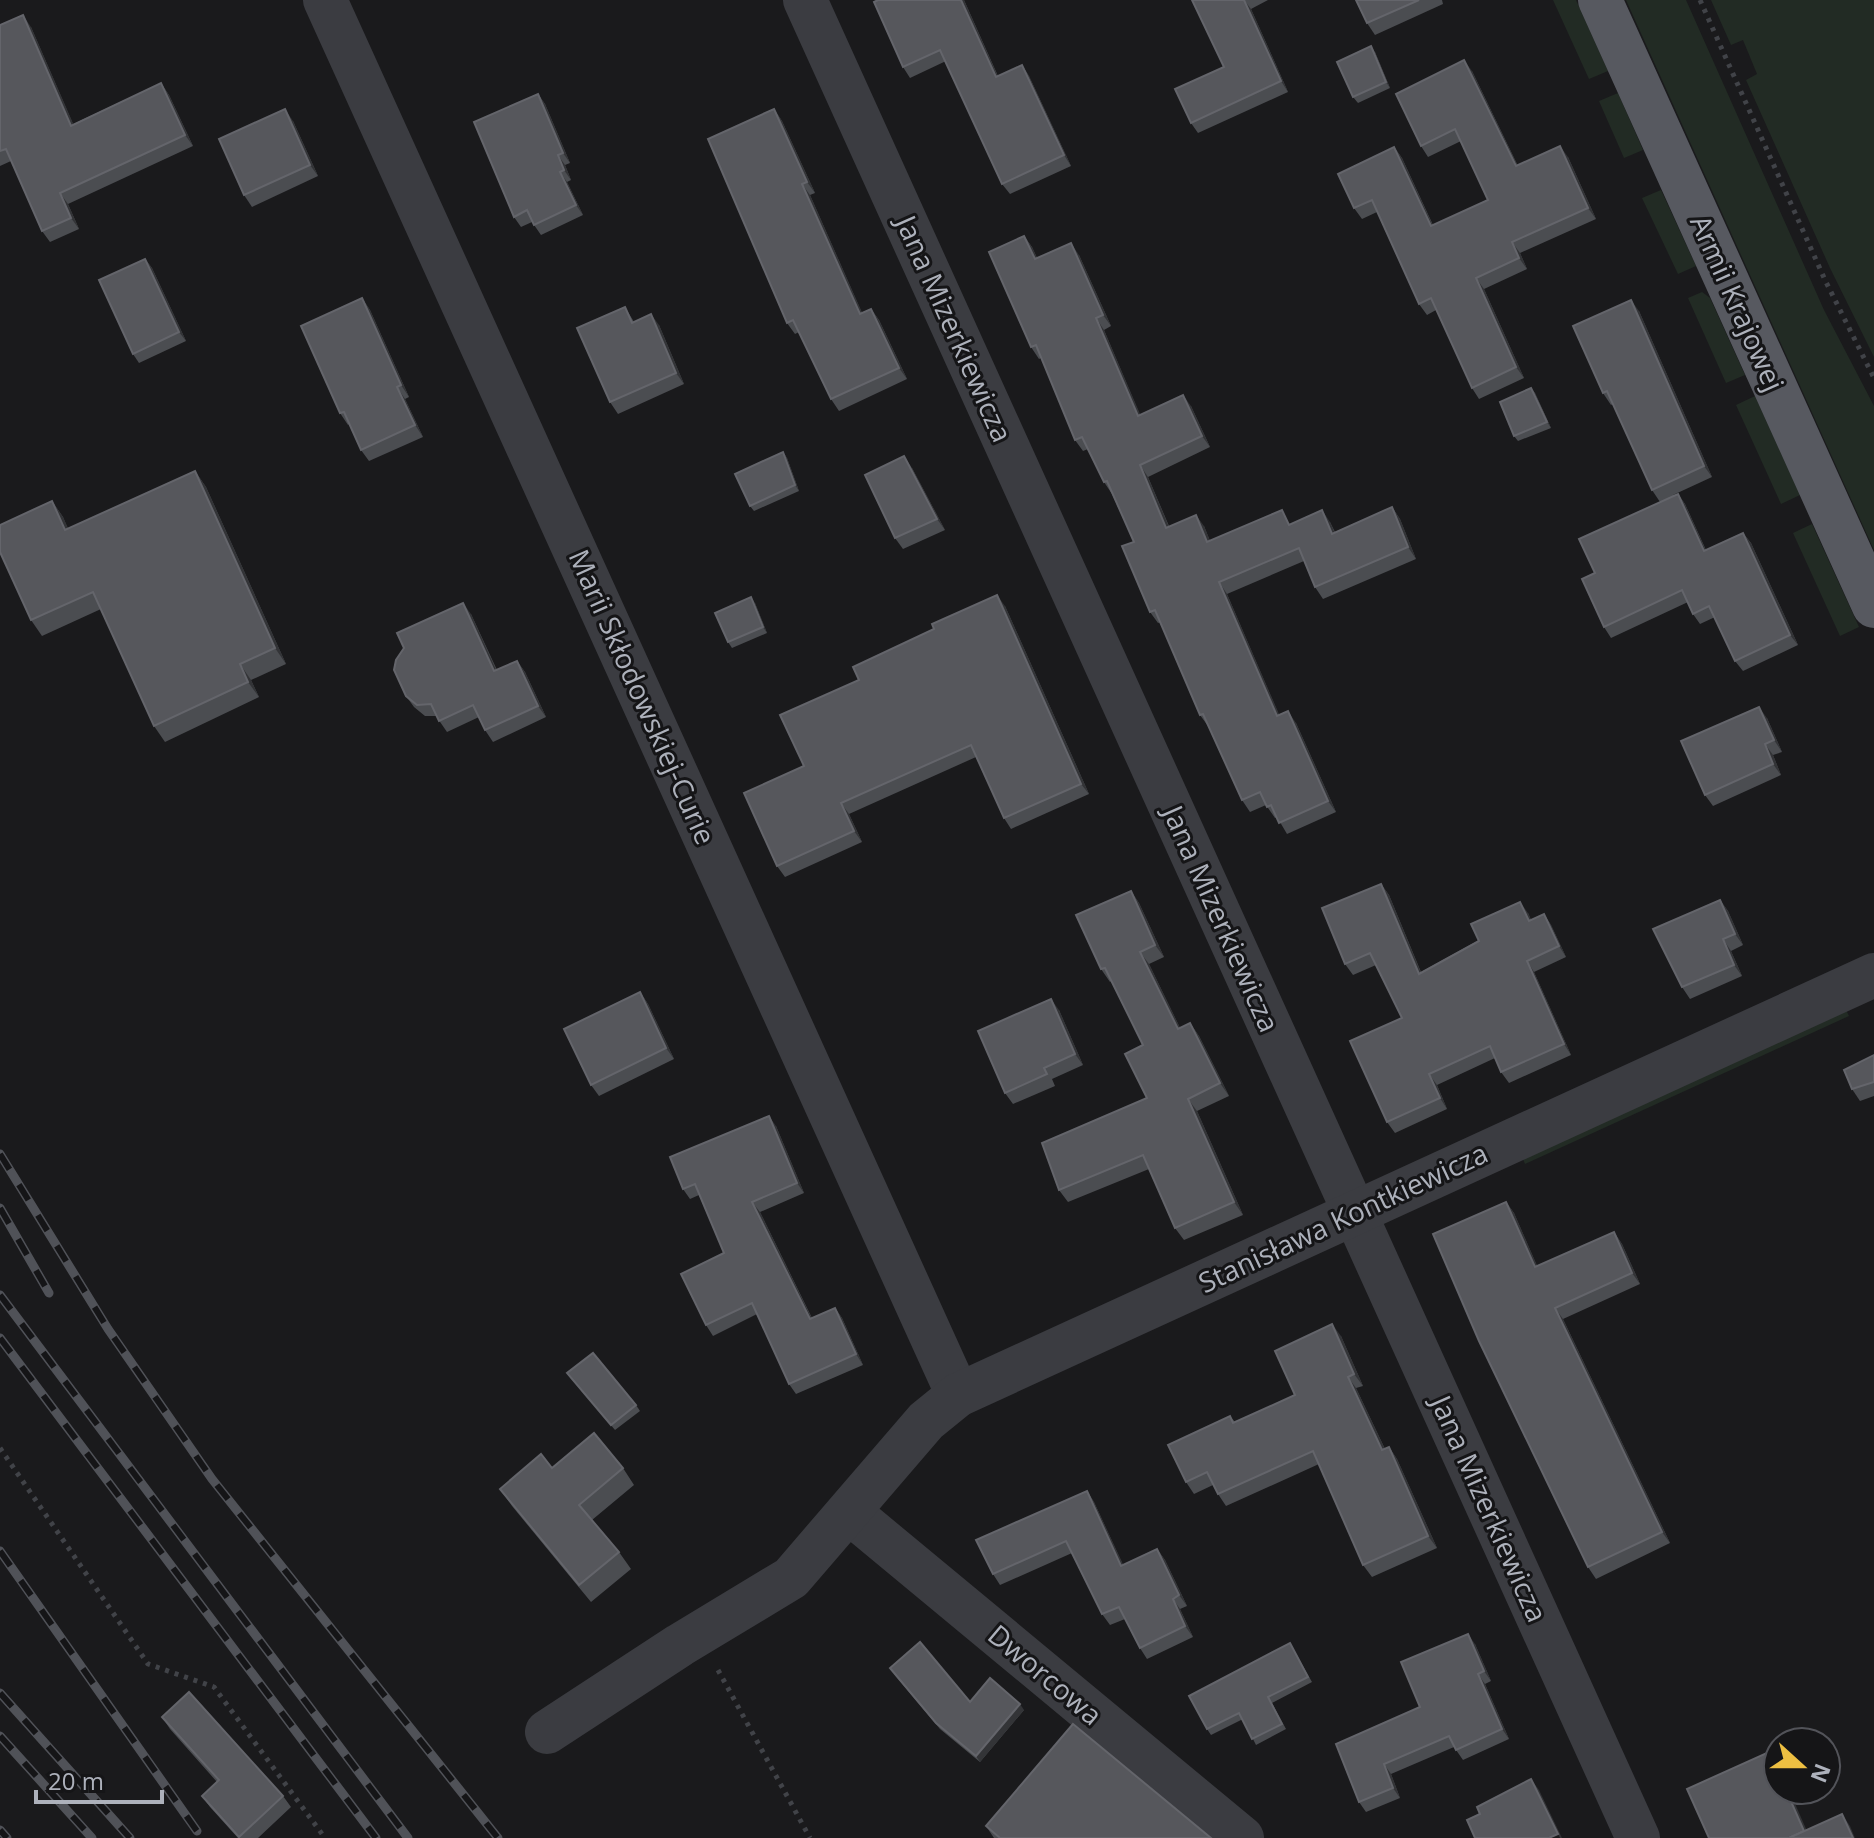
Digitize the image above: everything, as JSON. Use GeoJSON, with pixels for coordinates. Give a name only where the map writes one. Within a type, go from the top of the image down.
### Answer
{"type":"FeatureCollection","features":[{"type":"Feature","properties":{"kind":"main road","name":"Armii Krajowej"},"geometry":{"type":"LineString","coordinates":[[1600,0],[1874,606]]}},
{"type":"Feature","properties":{"kind":"street","name":"Marii Skłodowskiej-Curie"},"geometry":{"type":"LineString","coordinates":[[325,0],[958,1395]]}},
{"type":"Feature","properties":{"kind":"street","name":"Jana Mizerkiewicza"},"geometry":{"type":"LineString","coordinates":[[805,0],[1638,1838]]}},
{"type":"Feature","properties":{"kind":"street","name":"Stanisława Kontkiewicza"},"geometry":{"type":"LineString","coordinates":[[547,1732],[791,1578],[926,1421],[958,1395],[1874,975]]}},
{"type":"Feature","properties":{"kind":"street","name":"Dworcowa"},"geometry":{"type":"LineString","coordinates":[[849,1512],[1242,1838]]}},
{"type":"Feature","properties":{"kind":"path"},"geometry":{"type":"LineString","coordinates":[[1700,0],[1825,280],[1874,378]]}},
{"type":"Feature","properties":{"kind":"path"},"geometry":{"type":"LineString","coordinates":[[0,1448],[148,1664],[214,1687],[325,1838]]}},
{"type":"Feature","properties":{"kind":"path"},"geometry":{"type":"LineString","coordinates":[[698,1634],[810,1838]]}},
{"type":"Feature","properties":{"kind":"shaded area"},"geometry":{"type":"Polygon","coordinates":[[[1553,0],[1576,0],[1608,71],[1589,79],[1553,0]]]}},
{"type":"Feature","properties":{"kind":"shaded area"},"geometry":{"type":"Polygon","coordinates":[[[1626,0],[1686,0],[1824,310],[1874,406],[1874,550],[1626,0]]]}},
{"type":"Feature","properties":{"kind":"shaded area"},"geometry":{"type":"Polygon","coordinates":[[[1711,0],[1874,0],[1874,357],[1830,268],[1746,80],[1757,74],[1743,40],[1731,45],[1711,0]]]}},
{"type":"Feature","properties":{"kind":"shaded area"},"geometry":{"type":"Polygon","coordinates":[[[1618,93],[1643,150],[1624,158],[1599,101],[1618,93]]]}},
{"type":"Feature","properties":{"kind":"shaded area"},"geometry":{"type":"Polygon","coordinates":[[[1661,190],[1696,266],[1678,274],[1642,198],[1661,190]]]}},
{"type":"Feature","properties":{"kind":"shaded area"},"geometry":{"type":"Polygon","coordinates":[[[1702,292],[1710,298],[1745,375],[1726,383],[1688,298],[1702,292]]]}},
{"type":"Feature","properties":{"kind":"shaded area"},"geometry":{"type":"Polygon","coordinates":[[[1755,396],[1800,495],[1781,504],[1736,405],[1755,396]]]}},
{"type":"Feature","properties":{"kind":"shaded area"},"geometry":{"type":"Polygon","coordinates":[[[1812,524],[1859,627],[1840,636],[1793,533],[1812,524]]]}},
{"type":"Feature","properties":{"kind":"shaded area"},"geometry":{"type":"Polygon","coordinates":[[[1846,1010],[1849,1016],[1525,1164],[1522,1157],[1846,1010]]]}},
{"type":"Feature","properties":{"kind":"building"},"geometry":{"type":"Polygon","coordinates":[[[961,0],[996,77],[1022,65],[1064,155],[1002,184],[940,50],[903,67],[874,2],[961,0]]]}},
{"type":"Feature","properties":{"kind":"building"},"geometry":{"type":"Polygon","coordinates":[[[1192,0],[1244,0],[1281,81],[1191,123],[1175,89],[1224,67],[1192,0]]]}},
{"type":"Feature","properties":{"kind":"building"},"geometry":{"type":"Polygon","coordinates":[[[1356,0],[1419,0],[1367,23],[1356,0]]]}},
{"type":"Feature","properties":{"kind":"building"},"geometry":{"type":"Polygon","coordinates":[[[23,15],[71,126],[161,83],[185,135],[60,193],[71,218],[42,231],[6,149],[0,151],[0,25],[23,15]]]}},
{"type":"Feature","properties":{"kind":"building"},"geometry":{"type":"Polygon","coordinates":[[[1371,46],[1386,82],[1353,97],[1337,62],[1371,46]]]}},
{"type":"Feature","properties":{"kind":"building"},"geometry":{"type":"Polygon","coordinates":[[[1464,60],[1516,166],[1560,146],[1588,208],[1512,242],[1519,258],[1476,278],[1516,367],[1472,388],[1431,298],[1419,304],[1372,200],[1354,208],[1338,174],[1394,147],[1431,226],[1488,200],[1455,129],[1421,146],[1396,94],[1464,60]]]}},
{"type":"Feature","properties":{"kind":"building"},"geometry":{"type":"Polygon","coordinates":[[[538,94],[563,153],[558,155],[564,170],[560,172],[576,205],[534,225],[527,210],[514,217],[474,122],[538,94]]]}},
{"type":"Feature","properties":{"kind":"building"},"geometry":{"type":"Polygon","coordinates":[[[285,109],[310,165],[244,195],[219,139],[285,109]]]}},
{"type":"Feature","properties":{"kind":"building"},"geometry":{"type":"Polygon","coordinates":[[[774,109],[807,182],[802,184],[860,314],[871,309],[899,368],[831,399],[793,320],[787,323],[708,139],[774,109]]]}},
{"type":"Feature","properties":{"kind":"building"},"geometry":{"type":"Polygon","coordinates":[[[1024,236],[1035,259],[1071,243],[1103,315],[1096,318],[1138,416],[1183,395],[1202,436],[1140,465],[1166,528],[1196,515],[1207,542],[1282,510],[1289,525],[1322,510],[1332,534],[1392,507],[1408,547],[1315,587],[1299,548],[1219,582],[1277,716],[1288,711],[1328,801],[1279,823],[1271,805],[1267,807],[1260,792],[1242,800],[1203,714],[1200,715],[1155,610],[1150,612],[1122,546],[1134,542],[1107,481],[1104,482],[1082,437],[1075,440],[1036,345],[1031,347],[989,252],[1024,236]]]}},
{"type":"Feature","properties":{"kind":"building"},"geometry":{"type":"Polygon","coordinates":[[[145,259],[179,332],[133,354],[99,280],[145,259]]]}},
{"type":"Feature","properties":{"kind":"building"},"geometry":{"type":"Polygon","coordinates":[[[362,298],[401,385],[397,387],[415,425],[361,450],[344,412],[340,413],[301,326],[362,298]]]}},
{"type":"Feature","properties":{"kind":"building"},"geometry":{"type":"Polygon","coordinates":[[[1631,300],[1704,466],[1652,490],[1607,391],[1603,393],[1573,326],[1631,300]]]}},
{"type":"Feature","properties":{"kind":"building"},"geometry":{"type":"Polygon","coordinates":[[[625,307],[632,323],[651,314],[676,373],[610,402],[577,328],[625,307]]]}},
{"type":"Feature","properties":{"kind":"building"},"geometry":{"type":"Polygon","coordinates":[[[1531,388],[1547,422],[1514,436],[1500,402],[1531,388]]]}},
{"type":"Feature","properties":{"kind":"building"},"geometry":{"type":"Polygon","coordinates":[[[783,452],[795,485],[750,506],[735,474],[783,452]]]}},
{"type":"Feature","properties":{"kind":"building"},"geometry":{"type":"Polygon","coordinates":[[[904,456],[937,519],[895,538],[865,475],[904,456]]]}},
{"type":"Feature","properties":{"kind":"building"},"geometry":{"type":"Polygon","coordinates":[[[195,471],[275,648],[240,664],[248,682],[154,726],[93,592],[31,620],[0,552],[0,525],[52,501],[65,530],[195,471]]]}},
{"type":"Feature","properties":{"kind":"building"},"geometry":{"type":"Polygon","coordinates":[[[1678,494],[1704,551],[1743,533],[1790,635],[1735,661],[1709,606],[1693,614],[1682,590],[1604,627],[1582,579],[1595,573],[1579,539],[1678,494]]]}},
{"type":"Feature","properties":{"kind":"building"},"geometry":{"type":"Polygon","coordinates":[[[997,595],[1081,784],[1004,818],[971,745],[841,803],[854,831],[777,866],[744,793],[804,766],[780,715],[859,680],[853,667],[934,629],[932,624],[997,595]]]}},
{"type":"Feature","properties":{"kind":"building"},"geometry":{"type":"Polygon","coordinates":[[[751,597],[763,627],[728,642],[715,613],[751,597]]]}},
{"type":"Feature","properties":{"kind":"building"},"geometry":{"type":"Polygon","coordinates":[[[463,603],[494,671],[517,661],[538,706],[485,730],[473,705],[439,721],[431,704],[417,705],[406,696],[394,670],[404,648],[397,633],[463,603]]]}},
{"type":"Feature","properties":{"kind":"building"},"geometry":{"type":"Polygon","coordinates":[[[1759,707],[1774,740],[1765,744],[1773,764],[1705,795],[1681,741],[1759,707]]]}},
{"type":"Feature","properties":{"kind":"building"},"geometry":{"type":"Polygon","coordinates":[[[1381,884],[1419,974],[1479,941],[1471,924],[1520,902],[1529,921],[1544,914],[1559,946],[1527,961],[1564,1044],[1501,1072],[1490,1046],[1429,1074],[1440,1098],[1387,1122],[1350,1041],[1402,1018],[1370,953],[1345,964],[1322,908],[1381,884]]]}},
{"type":"Feature","properties":{"kind":"building"},"geometry":{"type":"Polygon","coordinates":[[[1131,891],[1155,945],[1140,952],[1178,1029],[1190,1023],[1220,1083],[1188,1099],[1234,1202],[1175,1228],[1143,1155],[1059,1190],[1042,1143],[1147,1098],[1125,1054],[1143,1045],[1105,968],[1101,969],[1076,915],[1131,891]]]}},
{"type":"Feature","properties":{"kind":"building"},"geometry":{"type":"Polygon","coordinates":[[[1720,900],[1735,934],[1723,939],[1734,965],[1682,987],[1653,929],[1720,900]]]}},
{"type":"Feature","properties":{"kind":"building"},"geometry":{"type":"Polygon","coordinates":[[[640,992],[666,1048],[591,1085],[564,1029],[640,992]]]}},
{"type":"Feature","properties":{"kind":"building"},"geometry":{"type":"Polygon","coordinates":[[[1051,999],[1075,1054],[1044,1068],[1047,1074],[1005,1093],[978,1031],[1051,999]]]}},
{"type":"Feature","properties":{"kind":"building"},"geometry":{"type":"Polygon","coordinates":[[[1874,1055],[1874,1082],[1852,1089],[1844,1070],[1874,1055]]]}},
{"type":"Feature","properties":{"kind":"building"},"geometry":{"type":"Polygon","coordinates":[[[769,1116],[797,1183],[752,1202],[810,1319],[835,1308],[856,1354],[789,1384],[752,1303],[706,1325],[681,1274],[724,1253],[695,1184],[683,1189],[670,1157],[769,1116]]]}},
{"type":"Feature","properties":{"kind":"building"},"geometry":{"type":"Polygon","coordinates":[[[1506,1202],[1535,1267],[1614,1232],[1632,1273],[1555,1308],[1662,1532],[1588,1567],[1479,1341],[1433,1234],[1506,1202]]]}},
{"type":"Feature","properties":{"kind":"building"},"geometry":{"type":"Polygon","coordinates":[[[1332,1324],[1354,1374],[1348,1377],[1382,1450],[1389,1447],[1428,1536],[1363,1565],[1313,1451],[1218,1494],[1207,1472],[1186,1482],[1168,1445],[1230,1416],[1233,1423],[1295,1395],[1275,1351],[1332,1324]]]}},
{"type":"Feature","properties":{"kind":"building"},"geometry":{"type":"Polygon","coordinates":[[[593,1353],[636,1405],[611,1425],[567,1373],[593,1353]]]}},
{"type":"Feature","properties":{"kind":"building"},"geometry":{"type":"Polygon","coordinates":[[[594,1433],[623,1468],[579,1505],[619,1552],[579,1585],[500,1489],[541,1454],[552,1468],[594,1433]]]}},
{"type":"Feature","properties":{"kind":"building"},"geometry":{"type":"Polygon","coordinates":[[[1087,1491],[1121,1566],[1157,1549],[1179,1595],[1173,1599],[1185,1626],[1140,1648],[1119,1607],[1102,1614],[1066,1541],[993,1574],[976,1540],[1087,1491]]]}},
{"type":"Feature","properties":{"kind":"building"},"geometry":{"type":"Polygon","coordinates":[[[1468,1634],[1484,1671],[1478,1674],[1502,1729],[1456,1750],[1449,1736],[1384,1764],[1393,1788],[1359,1802],[1336,1744],[1420,1707],[1401,1662],[1468,1634]]]}},
{"type":"Feature","properties":{"kind":"building"},"geometry":{"type":"Polygon","coordinates":[[[920,1642],[970,1702],[990,1678],[1020,1704],[976,1756],[936,1723],[890,1668],[920,1642]]]}},
{"type":"Feature","properties":{"kind":"building"},"geometry":{"type":"Polygon","coordinates":[[[1290,1643],[1308,1677],[1268,1697],[1282,1724],[1252,1739],[1239,1713],[1207,1729],[1189,1696],[1290,1643]]]}},
{"type":"Feature","properties":{"kind":"building"},"geometry":{"type":"Polygon","coordinates":[[[189,1692],[283,1796],[239,1837],[202,1796],[219,1780],[162,1717],[189,1692]]]}},
{"type":"Feature","properties":{"kind":"building"},"geometry":{"type":"Polygon","coordinates":[[[1073,1724],[1211,1838],[1000,1838],[986,1826],[1073,1724]]]}},
{"type":"Feature","properties":{"kind":"building"},"geometry":{"type":"Polygon","coordinates":[[[1762,1755],[1762,1806],[1793,1806],[1804,1831],[1789,1838],[1709,1838],[1687,1789],[1762,1755]]]}},
{"type":"Feature","properties":{"kind":"building"},"geometry":{"type":"Polygon","coordinates":[[[1531,1779],[1558,1834],[1549,1838],[1475,1838],[1467,1820],[1480,1814],[1477,1807],[1531,1779]]]}},
{"type":"Feature","properties":{"kind":"building"},"geometry":{"type":"Polygon","coordinates":[[[1842,1814],[1853,1838],[1789,1838],[1842,1814]]]}},
{"type":"Feature","properties":{"kind":"railway"},"geometry":{"type":"LineString","coordinates":[[0,1154],[108,1329],[212,1479],[498,1838]]}},
{"type":"Feature","properties":{"kind":"railway"},"geometry":{"type":"LineString","coordinates":[[0,1208],[49,1293]]}},
{"type":"Feature","properties":{"kind":"railway"},"geometry":{"type":"LineString","coordinates":[[0,1295],[408,1838]]}},
{"type":"Feature","properties":{"kind":"railway"},"geometry":{"type":"LineString","coordinates":[[0,1338],[376,1838]]}},
{"type":"Feature","properties":{"kind":"railway"},"geometry":{"type":"LineString","coordinates":[[0,1551],[197,1831]]}},
{"type":"Feature","properties":{"kind":"railway"},"geometry":{"type":"LineString","coordinates":[[0,1693],[130,1838]]}},
{"type":"Feature","properties":{"kind":"railway"},"geometry":{"type":"LineString","coordinates":[[0,1736],[92,1838]]}},
{"type":"Feature","properties":{"kind":"railway"},"geometry":{"type":"LineString","coordinates":[[0,1830],[7,1838]]}}]}
